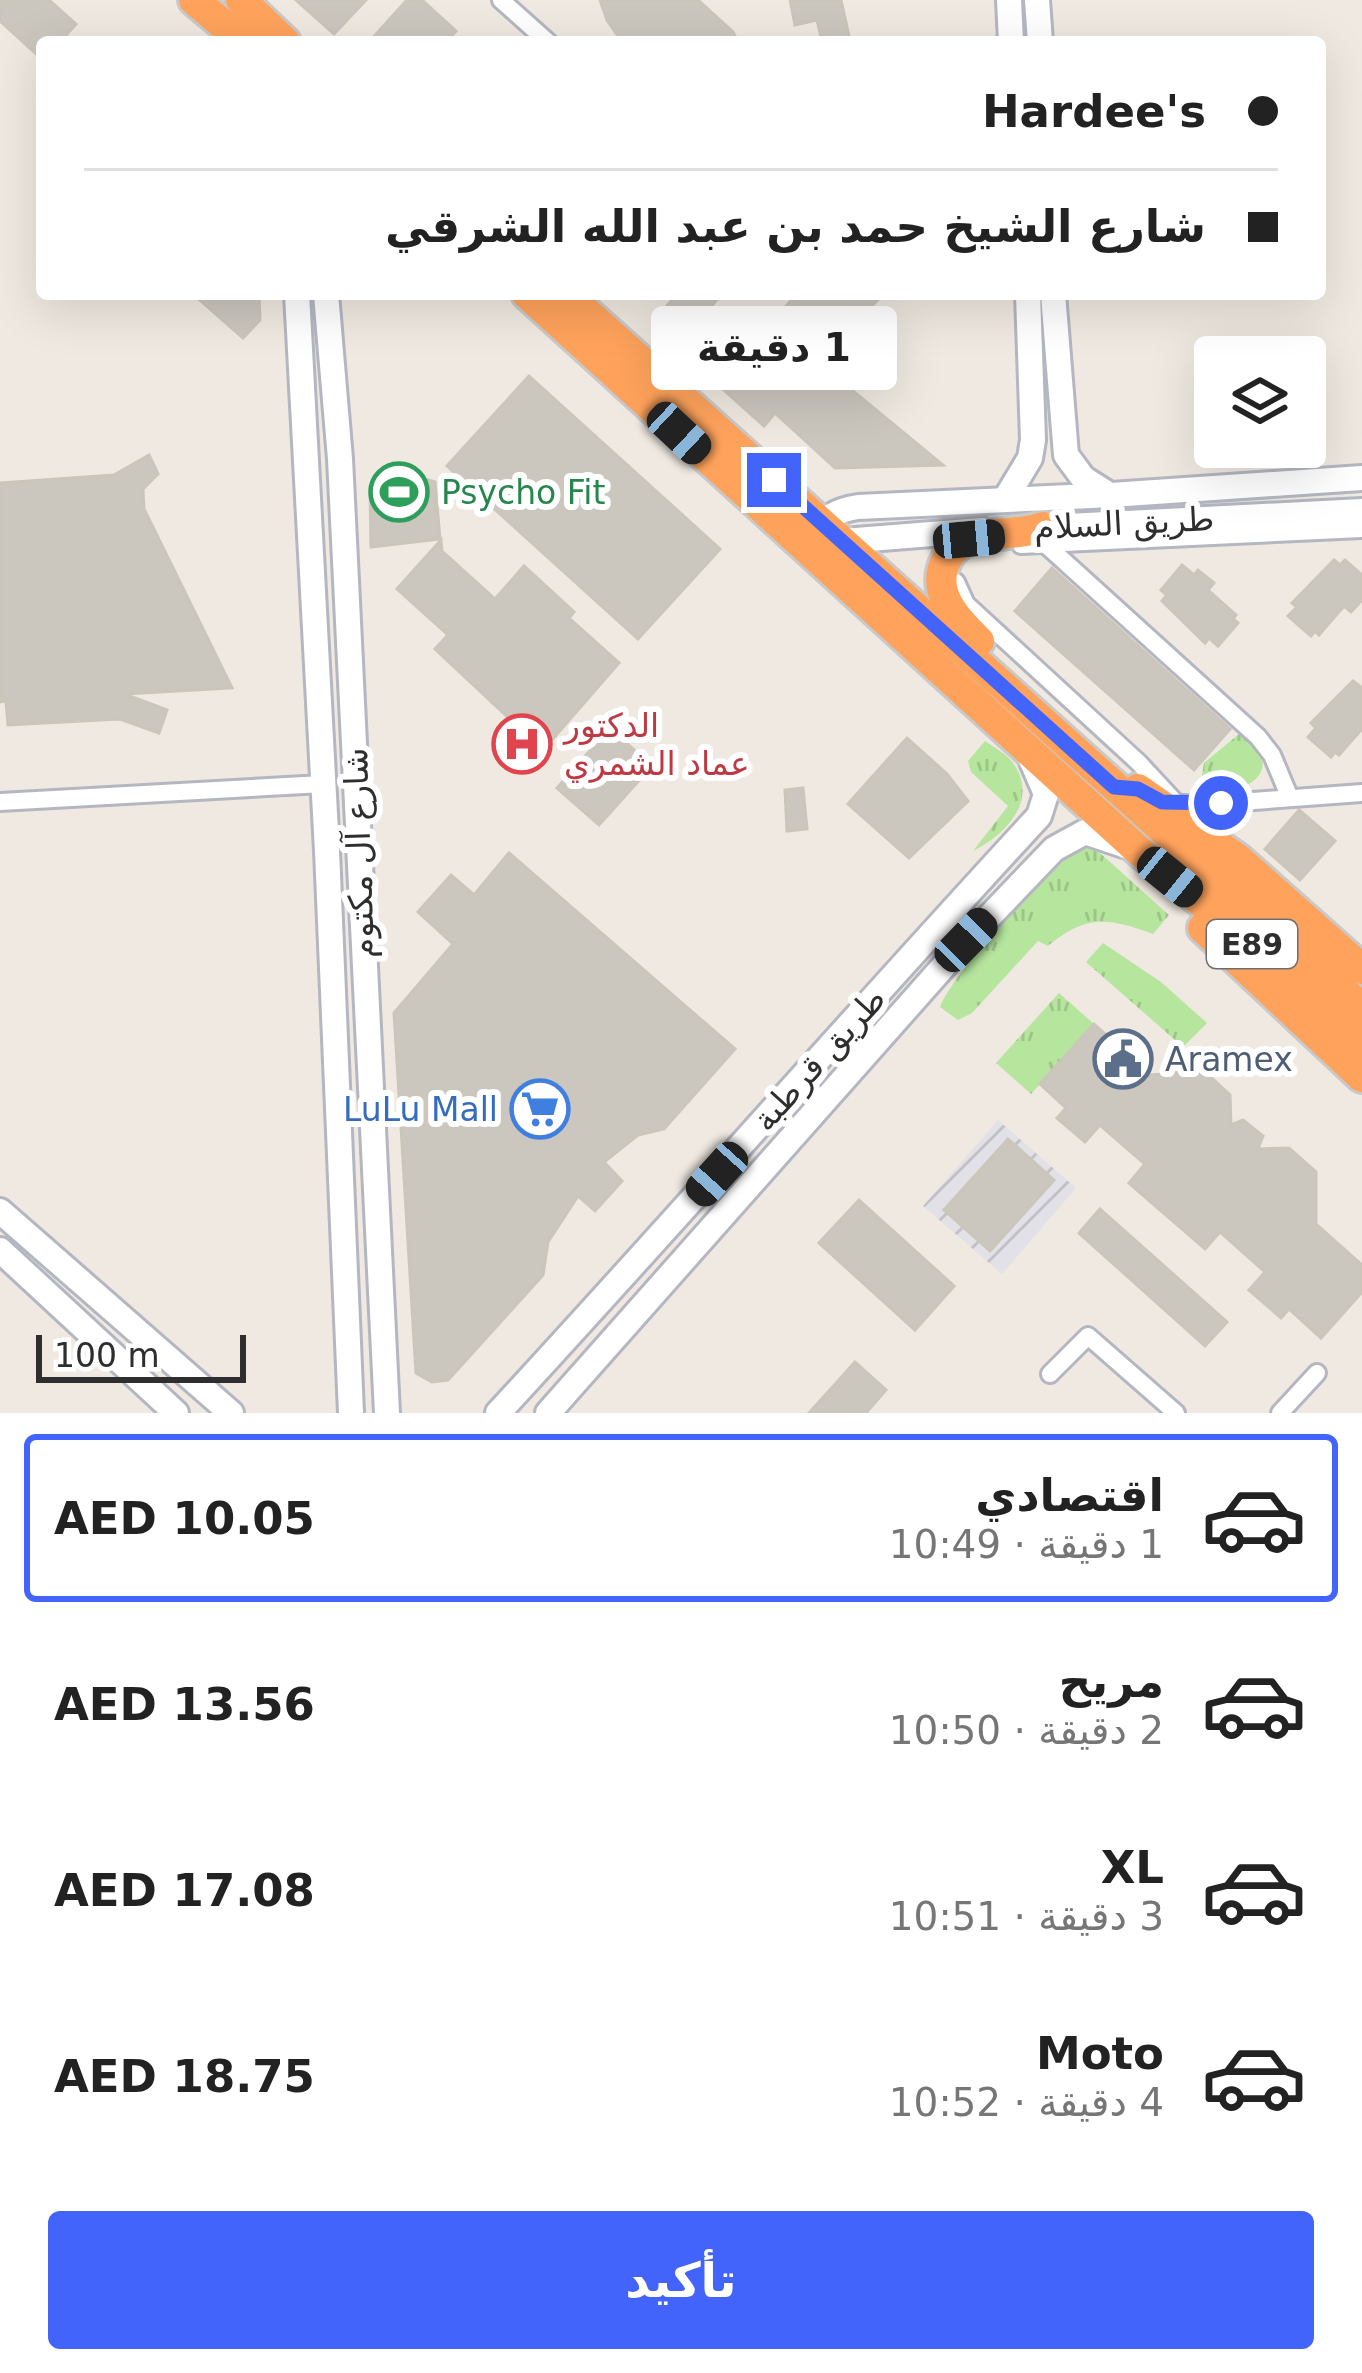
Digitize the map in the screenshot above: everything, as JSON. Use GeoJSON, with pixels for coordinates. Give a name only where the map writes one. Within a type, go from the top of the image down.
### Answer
{"type":"FeatureCollection","features":[{"type":"Feature","properties":{"kind":"highway"},"geometry":{"type":"LineString","coordinates":[[194,0],[237,36]]}},
{"type":"Feature","properties":{"kind":"highway"},"geometry":{"type":"LineString","coordinates":[[241,0],[279,36]]}},
{"type":"Feature","properties":{"kind":"highway"},"geometry":{"type":"LineString","coordinates":[[534,300],[841,568],[853,565],[992,690],[1035,736]]}},
{"type":"Feature","properties":{"kind":"highway"},"geometry":{"type":"LineString","coordinates":[[573,300],[798,501],[822,548]]}},
{"type":"Feature","properties":{"kind":"highway"},"geometry":{"type":"LineString","coordinates":[[619,378],[652,398],[792,521],[803,514],[798,501]]}},
{"type":"Feature","properties":{"kind":"highway"},"geometry":{"type":"LineString","coordinates":[[1043,535],[969,539],[943,565],[941,586],[955,618],[1040,704],[1082,758]]}},
{"type":"Feature","properties":{"kind":"highway","name":"E89"},"geometry":{"type":"LineString","coordinates":[[1035,736],[1082,758],[1362,1008]]}},
{"type":"Feature","properties":{"kind":"highway","name":"E89"},"geometry":{"type":"LineString","coordinates":[[1035,736],[1138,850],[1362,1042]]}},
{"type":"Feature","properties":{"kind":"highway"},"geometry":{"type":"LineString","coordinates":[[1114,787],[1138,789],[1169,803],[1362,969]]}},
{"type":"Feature","properties":{"kind":"highway"},"geometry":{"type":"LineString","coordinates":[[1138,850],[1194,919],[1362,1077]]}},
{"type":"Feature","properties":{"kind":"main road"},"geometry":{"type":"LineString","coordinates":[[1009,0],[1011,36]]}},
{"type":"Feature","properties":{"kind":"main road"},"geometry":{"type":"LineString","coordinates":[[1037,0],[1040,36]]}},
{"type":"Feature","properties":{"kind":"main road","name":"شارع آل مكتوم"},"geometry":{"type":"LineString","coordinates":[[297,300],[351,1413]]}},
{"type":"Feature","properties":{"kind":"main road","name":"شارع آل مكتوم"},"geometry":{"type":"LineString","coordinates":[[327,300],[356,759],[384,1411]]}},
{"type":"Feature","properties":{"kind":"main road"},"geometry":{"type":"LineString","coordinates":[[1037,312],[1066,454],[1083,478],[1111,496]]}},
{"type":"Feature","properties":{"kind":"main road"},"geometry":{"type":"LineString","coordinates":[[1006,498],[1030,458],[1034,440],[1037,312]]}},
{"type":"Feature","properties":{"kind":"main road","name":"طريق السلام"},"geometry":{"type":"LineString","coordinates":[[1356,520],[822,548],[831,515],[858,507],[1362,478]]}},
{"type":"Feature","properties":{"kind":"main road","name":"طريق قرطبة"},"geometry":{"type":"LineString","coordinates":[[498,1413],[517,1403],[1042,810],[1044,782],[1035,736]]}},
{"type":"Feature","properties":{"kind":"main road","name":"طريق قرطبة"},"geometry":{"type":"LineString","coordinates":[[548,1413],[966,940],[1066,840],[1085,832],[1138,850]]}},
{"type":"Feature","properties":{"kind":"main road"},"geometry":{"type":"LineString","coordinates":[[327,851],[340,902],[343,1007],[353,1017],[364,1008]]}},
{"type":"Feature","properties":{"kind":"main road"},"geometry":{"type":"LineString","coordinates":[[943,919],[966,940]]}},
{"type":"Feature","properties":{"kind":"main road"},"geometry":{"type":"LineString","coordinates":[[0,1211],[230,1413]]}},
{"type":"Feature","properties":{"kind":"main road"},"geometry":{"type":"LineString","coordinates":[[0,1250],[176,1413]]}},
{"type":"Feature","properties":{"kind":"main road"},"geometry":{"type":"LineString","coordinates":[[344,1263],[361,1295],[384,1411]]}},
{"type":"Feature","properties":{"kind":"main road"},"geometry":{"type":"LineString","coordinates":[[148,1387],[172,1395],[197,1413]]}},
{"type":"Feature","properties":{"kind":"street"},"geometry":{"type":"LineString","coordinates":[[501,0],[541,36]]}},
{"type":"Feature","properties":{"kind":"street"},"geometry":{"type":"LineString","coordinates":[[1290,798],[1258,737],[1043,535],[971,552],[956,573],[960,596],[1139,763],[1169,803],[1221,803],[1362,793]]}},
{"type":"Feature","properties":{"kind":"street"},"geometry":{"type":"LineString","coordinates":[[1253,801],[1276,765]]}},
{"type":"Feature","properties":{"kind":"street"},"geometry":{"type":"LineString","coordinates":[[0,802],[323,784]]}},
{"type":"Feature","properties":{"kind":"street"},"geometry":{"type":"LineString","coordinates":[[1206,836],[1221,803]]}},
{"type":"Feature","properties":{"kind":"street"},"geometry":{"type":"LineString","coordinates":[[1050,1374],[1088,1336],[1176,1413]]}},
{"type":"Feature","properties":{"kind":"street"},"geometry":{"type":"LineString","coordinates":[[1280,1413],[1316,1373]]}},
{"type":"Feature","properties":{"kind":"shaded area"},"geometry":{"type":"Polygon","coordinates":[[[998,1120],[1076,1188],[1002,1274],[923,1206],[998,1120]]]}},
{"type":"Feature","properties":{"kind":"green space"},"geometry":{"type":"Polygon","coordinates":[[[1239,734],[1261,755],[1259,776],[1241,786],[1200,787],[1204,763],[1239,734]]]}},
{"type":"Feature","properties":{"kind":"green space"},"geometry":{"type":"Polygon","coordinates":[[[985,741],[1012,762],[1022,792],[1006,827],[973,851],[1008,806],[971,772],[968,761],[985,741]]]}},
{"type":"Feature","properties":{"kind":"green space"},"geometry":{"type":"Polygon","coordinates":[[[1083,847],[1100,853],[1169,915],[1153,934],[1110,922],[1086,924],[1048,946],[1038,941],[972,1013],[958,1020],[940,1007],[962,971],[1005,919],[1051,871],[1083,847]]]}},
{"type":"Feature","properties":{"kind":"green space"},"geometry":{"type":"Polygon","coordinates":[[[1103,943],[1161,982],[1207,1023],[1183,1047],[1086,962],[1103,943]]]}},
{"type":"Feature","properties":{"kind":"green space"},"geometry":{"type":"Polygon","coordinates":[[[1059,993],[1094,1024],[1031,1094],[996,1063],[1059,993]]]}},
{"type":"Feature","properties":{"kind":"building"},"geometry":{"type":"Polygon","coordinates":[[[0,0],[49,0],[76,24],[65,36],[36,36],[36,54],[0,21],[0,0]]]}},
{"type":"Feature","properties":{"kind":"building"},"geometry":{"type":"Polygon","coordinates":[[[296,0],[366,0],[334,34],[296,0]]]}},
{"type":"Feature","properties":{"kind":"building"},"geometry":{"type":"Polygon","coordinates":[[[407,0],[422,0],[456,31],[451,36],[374,36],[407,0]]]}},
{"type":"Feature","properties":{"kind":"building"},"geometry":{"type":"Polygon","coordinates":[[[600,0],[698,0],[735,36],[618,36],[600,0]]]}},
{"type":"Feature","properties":{"kind":"building"},"geometry":{"type":"Polygon","coordinates":[[[790,0],[841,0],[849,36],[821,36],[817,20],[795,25],[790,0]]]}},
{"type":"Feature","properties":{"kind":"building"},"geometry":{"type":"Polygon","coordinates":[[[200,300],[259,300],[260,320],[243,338],[200,300]]]}},
{"type":"Feature","properties":{"kind":"building"},"geometry":{"type":"Polygon","coordinates":[[[672,300],[717,300],[684,337],[659,315],[672,300]]]}},
{"type":"Feature","properties":{"kind":"building"},"geometry":{"type":"Polygon","coordinates":[[[792,300],[877,300],[819,363],[943,465],[835,468],[775,413],[764,426],[717,384],[792,300]]]}},
{"type":"Feature","properties":{"kind":"building"},"geometry":{"type":"Polygon","coordinates":[[[529,376],[720,549],[638,639],[447,466],[529,376]]]}},
{"type":"Feature","properties":{"kind":"building"},"geometry":{"type":"Polygon","coordinates":[[[149,455],[158,474],[143,489],[144,509],[232,688],[124,694],[167,710],[159,733],[120,719],[8,725],[6,701],[0,702],[0,483],[114,475],[149,455]]]}},
{"type":"Feature","properties":{"kind":"building"},"geometry":{"type":"Polygon","coordinates":[[[400,472],[435,482],[440,539],[371,547],[370,488],[400,472]]]}},
{"type":"Feature","properties":{"kind":"building"},"geometry":{"type":"Polygon","coordinates":[[[441,540],[442,551],[495,599],[524,566],[574,612],[569,618],[619,663],[543,750],[435,649],[448,635],[397,589],[441,540]]]}},
{"type":"Feature","properties":{"kind":"building"},"geometry":{"type":"Polygon","coordinates":[[[1334,560],[1340,565],[1345,560],[1362,575],[1362,600],[1351,612],[1344,606],[1319,635],[1315,631],[1311,636],[1288,616],[1297,607],[1292,603],[1334,560]]]}},
{"type":"Feature","properties":{"kind":"building"},"geometry":{"type":"Polygon","coordinates":[[[1182,565],[1214,583],[1208,590],[1236,615],[1233,619],[1238,623],[1218,646],[1209,638],[1205,643],[1162,601],[1167,595],[1161,590],[1182,565]]]}},
{"type":"Feature","properties":{"kind":"building"},"geometry":{"type":"Polygon","coordinates":[[[1052,568],[1230,729],[1194,770],[1015,611],[1052,568]]]}},
{"type":"Feature","properties":{"kind":"building"},"geometry":{"type":"Polygon","coordinates":[[[1353,681],[1362,688],[1362,729],[1339,755],[1335,752],[1331,757],[1308,737],[1316,728],[1311,723],[1353,681]]]}},
{"type":"Feature","properties":{"kind":"building"},"geometry":{"type":"Polygon","coordinates":[[[610,728],[652,766],[599,825],[557,788],[610,728]]]}},
{"type":"Feature","properties":{"kind":"building"},"geometry":{"type":"Polygon","coordinates":[[[907,738],[947,774],[968,801],[909,858],[848,804],[907,738]]]}},
{"type":"Feature","properties":{"kind":"building"},"geometry":{"type":"Polygon","coordinates":[[[803,788],[807,829],[787,831],[785,790],[803,788]]]}},
{"type":"Feature","properties":{"kind":"building"},"geometry":{"type":"Polygon","coordinates":[[[1299,810],[1335,841],[1300,880],[1265,849],[1299,810]]]}},
{"type":"Feature","properties":{"kind":"building","name":"LuLu Mall"},"geometry":{"type":"Polygon","coordinates":[[[509,853],[735,1049],[664,1129],[638,1135],[604,1162],[622,1181],[595,1211],[578,1196],[548,1242],[543,1275],[448,1380],[432,1382],[416,1373],[394,1013],[453,944],[418,912],[451,875],[474,895],[509,853]]]}},
{"type":"Feature","properties":{"kind":"building"},"geometry":{"type":"Polygon","coordinates":[[[1094,1024],[1151,1075],[1203,1070],[1230,1095],[1231,1125],[1243,1120],[1263,1136],[1258,1149],[1289,1148],[1316,1172],[1316,1224],[1362,1265],[1362,1292],[1321,1338],[1289,1309],[1281,1318],[1249,1290],[1265,1272],[1220,1232],[1205,1249],[1129,1183],[1145,1164],[1100,1125],[1085,1142],[1057,1118],[1066,1108],[1040,1084],[1094,1024]]]}},
{"type":"Feature","properties":{"kind":"building"},"geometry":{"type":"Polygon","coordinates":[[[1008,1139],[1054,1180],[990,1251],[944,1210],[1008,1139]]]}},
{"type":"Feature","properties":{"kind":"building"},"geometry":{"type":"Polygon","coordinates":[[[859,1200],[954,1286],[915,1330],[819,1243],[859,1200]]]}},
{"type":"Feature","properties":{"kind":"building"},"geometry":{"type":"Polygon","coordinates":[[[1100,1209],[1227,1322],[1205,1346],[1079,1233],[1100,1209]]]}},
{"type":"Feature","properties":{"kind":"building"},"geometry":{"type":"Polygon","coordinates":[[[855,1362],[886,1390],[866,1413],[809,1413],[855,1362]]]}},
{"type":"Feature","properties":{"kind":"place","name":"Psycho Fit"},"geometry":{"type":"Point","coordinates":[399,492]}},
{"type":"Feature","properties":{"kind":"place","name":"الدكتور عماد الشمري"},"geometry":{"type":"Point","coordinates":[522,744]}},
{"type":"Feature","properties":{"kind":"place","name":"Aramex"},"geometry":{"type":"Point","coordinates":[1123,1059]}},
{"type":"Feature","properties":{"kind":"place","name":"LuLu Mall"},"geometry":{"type":"Point","coordinates":[540,1109]}},
{"type":"Feature","properties":{"kind":"route"},"geometry":{"type":"LineString","coordinates":[[774,480],[1114,787],[1138,789],[1162,802],[1221,803]]}}]}
